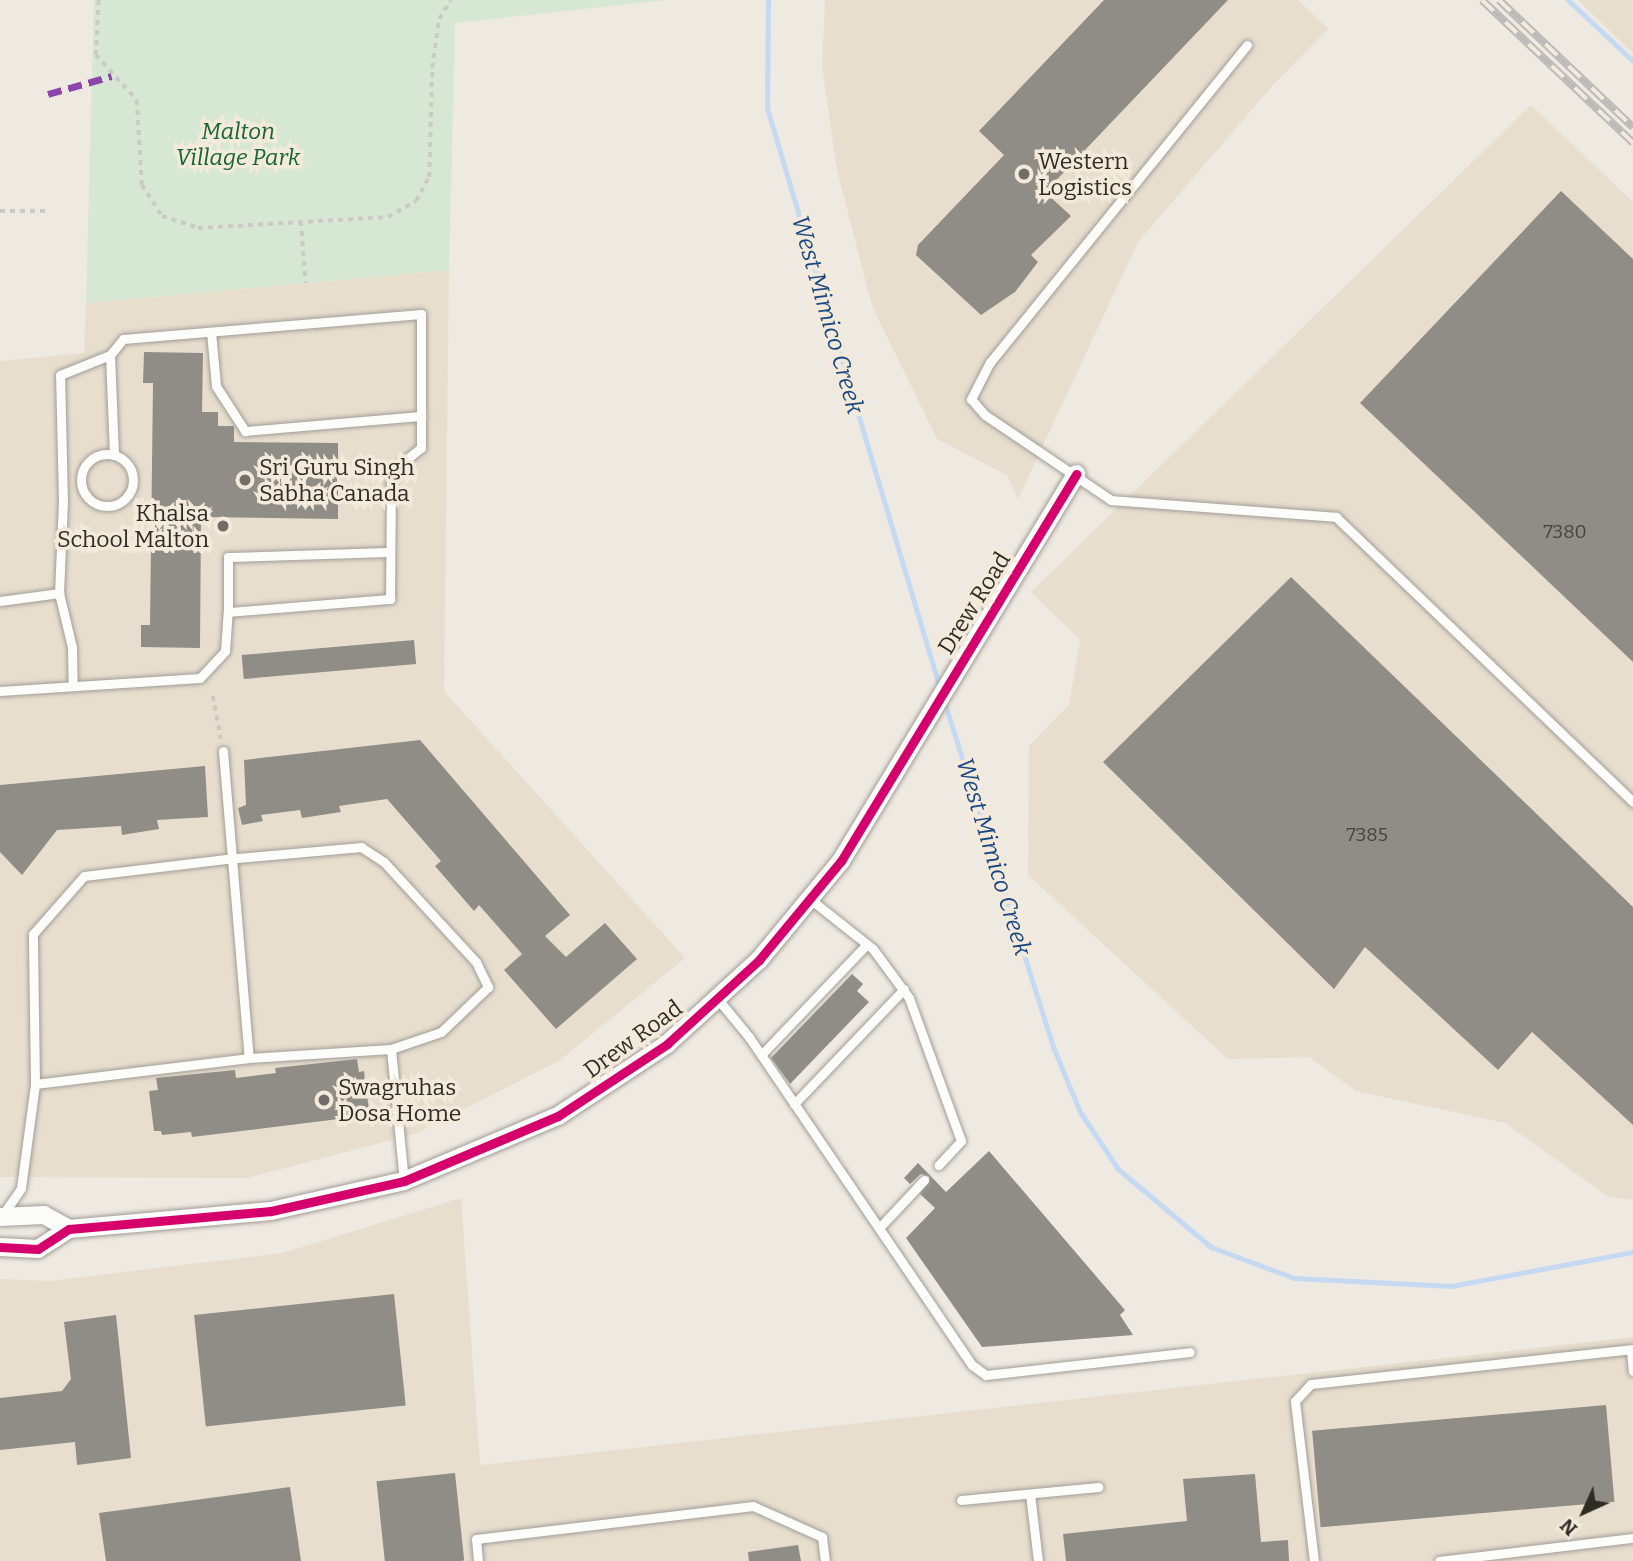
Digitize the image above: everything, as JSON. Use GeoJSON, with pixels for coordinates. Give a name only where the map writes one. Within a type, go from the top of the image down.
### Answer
{"type":"FeatureCollection","features":[{"type":"Feature","properties":{"kind":"street","name":"Drew Road"},"geometry":{"type":"LineString","coordinates":[[0,1247],[38,1248],[69,1229],[271,1211],[404,1181],[558,1116],[667,1044],[759,960],[841,862],[1076,474]]}},
{"type":"Feature","properties":{"kind":"street","name":"Drew Road"},"geometry":{"type":"LineString","coordinates":[[0,1217],[44,1215],[69,1229]]}},
{"type":"Feature","properties":{"kind":"lane"},"geometry":{"type":"LineString","coordinates":[[1247,45],[990,362],[971,399],[985,415],[1111,500],[1336,517],[1633,802]]}},
{"type":"Feature","properties":{"kind":"lane"},"geometry":{"type":"LineString","coordinates":[[73,687],[72,647],[59,593],[63,503],[60,374],[110,355],[123,340],[421,314],[421,448],[391,472],[390,599],[228,612]]}},
{"type":"Feature","properties":{"kind":"lane"},"geometry":{"type":"LineString","coordinates":[[211,332],[216,386],[245,431],[421,416]]}},
{"type":"Feature","properties":{"kind":"lane"},"geometry":{"type":"LineString","coordinates":[[110,355],[114,455],[132,472],[127,497],[103,506],[83,491],[82,474],[90,460],[114,455]]}},
{"type":"Feature","properties":{"kind":"lane"},"geometry":{"type":"LineString","coordinates":[[63,503],[83,491]]}},
{"type":"Feature","properties":{"kind":"lane"},"geometry":{"type":"LineString","coordinates":[[0,691],[200,678],[225,651],[228,557],[390,552]]}},
{"type":"Feature","properties":{"kind":"lane"},"geometry":{"type":"LineString","coordinates":[[0,601],[59,593]]}},
{"type":"Feature","properties":{"kind":"lane"},"geometry":{"type":"LineString","coordinates":[[223,751],[249,1058]]}},
{"type":"Feature","properties":{"kind":"lane"},"geometry":{"type":"LineString","coordinates":[[0,1217],[21,1188],[34,1084],[33,934],[84,876],[232,858],[360,847],[384,862],[476,962],[488,987],[441,1032],[391,1049],[249,1058],[34,1084]]}},
{"type":"Feature","properties":{"kind":"lane"},"geometry":{"type":"LineString","coordinates":[[810,899],[867,944],[904,989],[961,1142],[939,1165]]}},
{"type":"Feature","properties":{"kind":"lane"},"geometry":{"type":"LineString","coordinates":[[761,1055],[867,944]]}},
{"type":"Feature","properties":{"kind":"lane"},"geometry":{"type":"LineString","coordinates":[[794,1104],[904,989]]}},
{"type":"Feature","properties":{"kind":"lane"},"geometry":{"type":"LineString","coordinates":[[717,998],[761,1055],[972,1365],[986,1375],[1190,1352]]}},
{"type":"Feature","properties":{"kind":"lane"},"geometry":{"type":"LineString","coordinates":[[391,1049],[404,1181]]}},
{"type":"Feature","properties":{"kind":"lane"},"geometry":{"type":"LineString","coordinates":[[879,1228],[924,1180]]}},
{"type":"Feature","properties":{"kind":"lane"},"geometry":{"type":"LineString","coordinates":[[1314,1561],[1295,1401],[1311,1384],[1632,1349],[1633,1371]]}},
{"type":"Feature","properties":{"kind":"lane"},"geometry":{"type":"LineString","coordinates":[[961,1500],[1098,1487]]}},
{"type":"Feature","properties":{"kind":"lane"},"geometry":{"type":"LineString","coordinates":[[1030,1494],[1038,1561]]}},
{"type":"Feature","properties":{"kind":"lane"},"geometry":{"type":"LineString","coordinates":[[478,1561],[476,1539],[753,1506],[822,1537],[825,1561]]}},
{"type":"Feature","properties":{"kind":"lane"},"geometry":{"type":"LineString","coordinates":[[1439,1561],[1633,1538]]}},
{"type":"Feature","properties":{"kind":"path"},"geometry":{"type":"LineString","coordinates":[[99,0],[96,55],[137,100],[142,185],[162,216],[198,228],[388,217],[416,201],[429,177],[432,68],[439,19],[451,0]]}},
{"type":"Feature","properties":{"kind":"path"},"geometry":{"type":"LineString","coordinates":[[0,211],[47,211]]}},
{"type":"Feature","properties":{"kind":"path"},"geometry":{"type":"LineString","coordinates":[[301,221],[306,283]]}},
{"type":"Feature","properties":{"kind":"path"},"geometry":{"type":"LineString","coordinates":[[213,696],[223,751]]}},
{"type":"Feature","properties":{"kind":"shaded area"},"geometry":{"type":"Polygon","coordinates":[[[825,0],[1298,0],[1328,29],[1273,85],[1138,242],[1018,499],[1007,475],[937,439],[872,306],[837,170],[822,65],[825,0]]]}},
{"type":"Feature","properties":{"kind":"shaded area"},"geometry":{"type":"Polygon","coordinates":[[[1578,0],[1633,0],[1633,53],[1578,0]]]}},
{"type":"Feature","properties":{"kind":"shaded area"},"geometry":{"type":"Polygon","coordinates":[[[1531,105],[1633,202],[1633,1200],[1609,1197],[1505,1123],[1356,1091],[1309,1057],[1228,1059],[1028,875],[1029,746],[1069,705],[1080,640],[1031,592],[1531,105]]]}},
{"type":"Feature","properties":{"kind":"shaded area"},"geometry":{"type":"Polygon","coordinates":[[[449,270],[444,691],[685,958],[559,1061],[417,1133],[247,1178],[0,1177],[0,361],[84,353],[86,303],[449,270]]]}},
{"type":"Feature","properties":{"kind":"shaded area"},"geometry":{"type":"Polygon","coordinates":[[[461,1198],[480,1465],[1633,1337],[1633,1561],[0,1561],[0,1279],[49,1281],[283,1253],[461,1198]]]}},
{"type":"Feature","properties":{"kind":"green space","name":"Malton Village Park"},"geometry":{"type":"Polygon","coordinates":[[[94,0],[666,0],[455,23],[449,270],[86,303],[94,0]]]}},
{"type":"Feature","properties":{"kind":"building","name":"Western Logistics"},"geometry":{"type":"Polygon","coordinates":[[[1104,0],[1228,0],[1045,192],[1071,216],[1031,255],[1038,262],[1015,292],[981,315],[916,255],[918,245],[1004,155],[979,131],[1104,0]]]}},
{"type":"Feature","properties":{"kind":"building"},"geometry":{"type":"Polygon","coordinates":[[[1561,191],[1633,259],[1633,662],[1360,403],[1561,191]]]}},
{"type":"Feature","properties":{"kind":"building","name":"Sri Guru Singh Sabha Canada"},"geometry":{"type":"Polygon","coordinates":[[[144,352],[203,353],[202,412],[218,412],[218,426],[234,426],[234,442],[338,443],[338,519],[201,517],[200,648],[141,647],[141,625],[150,625],[153,383],[143,383],[144,352]]]}},
{"type":"Feature","properties":{"kind":"building"},"geometry":{"type":"Polygon","coordinates":[[[1291,577],[1633,907],[1633,1125],[1532,1032],[1498,1070],[1365,947],[1334,989],[1103,762],[1291,577]]]}},
{"type":"Feature","properties":{"kind":"building"},"geometry":{"type":"Polygon","coordinates":[[[414,640],[416,664],[244,679],[242,655],[414,640]]]}},
{"type":"Feature","properties":{"kind":"building"},"geometry":{"type":"Polygon","coordinates":[[[420,740],[570,915],[545,936],[566,957],[605,923],[637,959],[556,1029],[504,970],[522,954],[479,905],[474,911],[435,866],[441,861],[387,799],[339,806],[341,812],[302,818],[300,810],[261,815],[263,821],[242,825],[238,808],[246,805],[244,760],[420,740]]]}},
{"type":"Feature","properties":{"kind":"building"},"geometry":{"type":"Polygon","coordinates":[[[205,766],[208,817],[157,820],[159,829],[122,835],[121,826],[57,830],[22,875],[0,852],[0,785],[205,766]]]}},
{"type":"Feature","properties":{"kind":"building"},"geometry":{"type":"Polygon","coordinates":[[[852,974],[863,984],[857,991],[869,1002],[790,1084],[771,1058],[852,974]]]}},
{"type":"Feature","properties":{"kind":"building"},"geometry":{"type":"Polygon","coordinates":[[[357,1059],[359,1072],[364,1071],[369,1110],[363,1111],[363,1116],[192,1137],[191,1132],[162,1135],[161,1131],[154,1131],[149,1091],[158,1090],[156,1078],[235,1070],[236,1078],[276,1073],[275,1068],[357,1059]]]}},
{"type":"Feature","properties":{"kind":"building"},"geometry":{"type":"Polygon","coordinates":[[[989,1151],[1125,1310],[1120,1315],[1133,1335],[982,1347],[906,1238],[935,1208],[920,1194],[930,1177],[921,1174],[910,1184],[904,1178],[918,1163],[946,1192],[989,1151]]]}},
{"type":"Feature","properties":{"kind":"building"},"geometry":{"type":"Polygon","coordinates":[[[394,1294],[406,1405],[206,1426],[194,1315],[394,1294]]]}},
{"type":"Feature","properties":{"kind":"building"},"geometry":{"type":"Polygon","coordinates":[[[116,1315],[131,1458],[77,1465],[75,1442],[0,1450],[0,1398],[62,1391],[71,1379],[64,1322],[116,1315]]]}},
{"type":"Feature","properties":{"kind":"building"},"geometry":{"type":"Polygon","coordinates":[[[1606,1405],[1614,1502],[1321,1527],[1312,1431],[1606,1405]]]}},
{"type":"Feature","properties":{"kind":"building"},"geometry":{"type":"Polygon","coordinates":[[[455,1473],[464,1561],[385,1561],[376,1481],[455,1473]]]}},
{"type":"Feature","properties":{"kind":"building"},"geometry":{"type":"Polygon","coordinates":[[[1255,1474],[1261,1542],[1288,1540],[1289,1561],[1066,1561],[1063,1534],[1187,1521],[1183,1479],[1255,1474]]]}},
{"type":"Feature","properties":{"kind":"building"},"geometry":{"type":"Polygon","coordinates":[[[290,1487],[301,1561],[106,1561],[99,1513],[290,1487]]]}},
{"type":"Feature","properties":{"kind":"building"},"geometry":{"type":"Polygon","coordinates":[[[798,1545],[801,1561],[749,1561],[748,1552],[798,1545]]]}},
{"type":"Feature","properties":{"kind":"waterway","name":"West Mimico Creek"},"geometry":{"type":"LineString","coordinates":[[768,0],[767,108],[940,689]]}},
{"type":"Feature","properties":{"kind":"waterway"},"geometry":{"type":"LineString","coordinates":[[1568,0],[1633,61]]}},
{"type":"Feature","properties":{"kind":"waterway","name":"West Mimico Creek"},"geometry":{"type":"LineString","coordinates":[[944,701],[1053,1047],[1080,1112],[1118,1169],[1211,1247],[1294,1278],[1451,1286],[1633,1252]]}},
{"type":"Feature","properties":{"kind":"railway"},"geometry":{"type":"LineString","coordinates":[[1482,0],[1633,143]]}},
{"type":"Feature","properties":{"kind":"railway"},"geometry":{"type":"LineString","coordinates":[[1499,0],[1633,127]]}},
{"type":"Feature","properties":{"kind":"marked path"},"geometry":{"type":"LineString","coordinates":[[48,94],[112,76]]}},
{"type":"Feature","properties":{"kind":"cycle path"},"geometry":{"type":"LineString","coordinates":[[0,1247],[38,1249],[69,1229],[271,1211],[404,1181],[558,1116],[667,1044],[759,960],[841,861],[1076,474]]}},
{"type":"Feature","properties":{"kind":"place","name":"Western Logistics"},"geometry":{"type":"Point","coordinates":[1024,174]}},
{"type":"Feature","properties":{"kind":"place","name":"Sri Guru Singh Sabha Canada"},"geometry":{"type":"Point","coordinates":[245,480]}},
{"type":"Feature","properties":{"kind":"place","name":"Khalsa School Malton"},"geometry":{"type":"Point","coordinates":[223,526]}},
{"type":"Feature","properties":{"kind":"place","name":"Swagruhas Dosa Home"},"geometry":{"type":"Point","coordinates":[324,1100]}}]}
